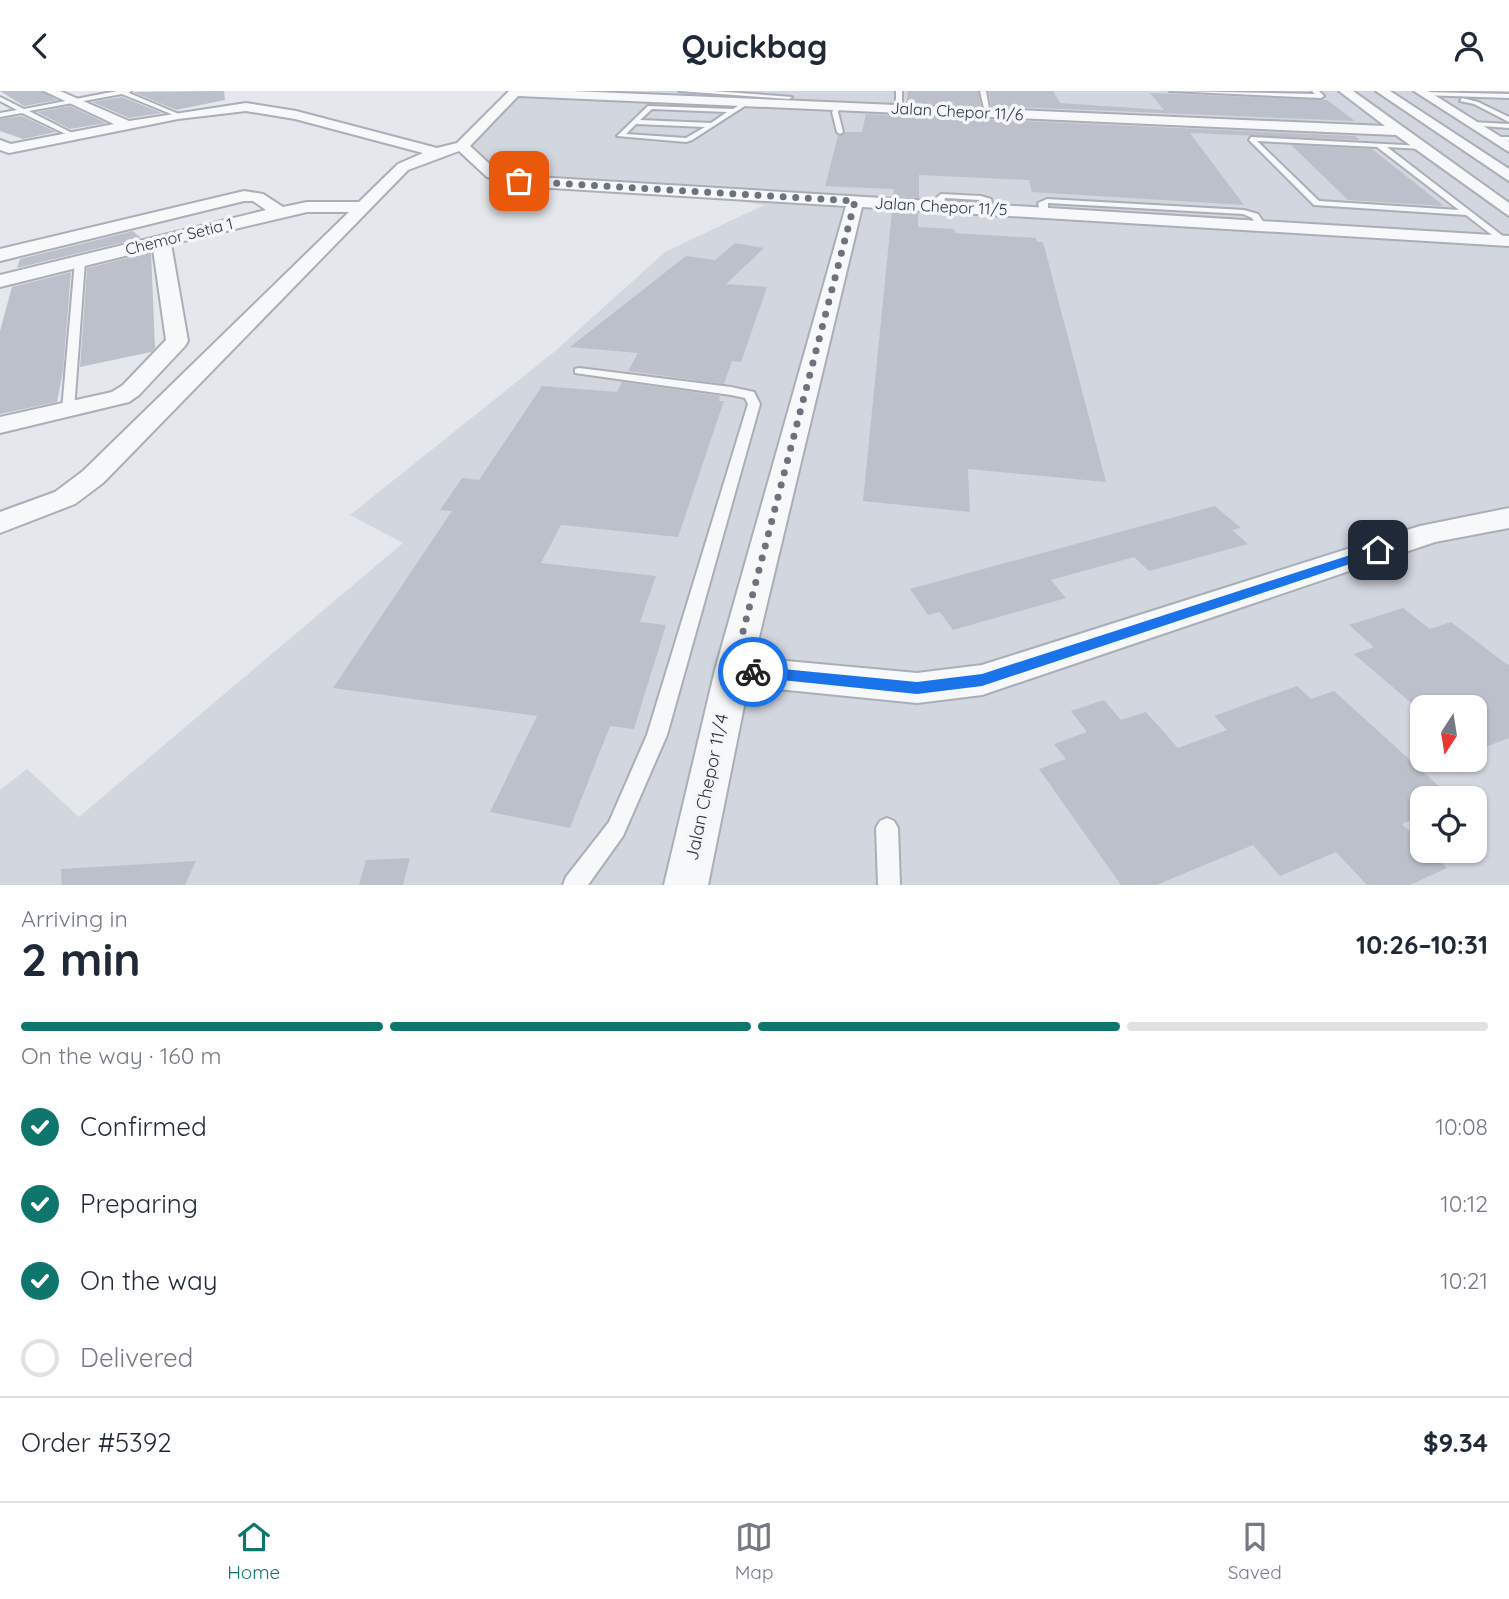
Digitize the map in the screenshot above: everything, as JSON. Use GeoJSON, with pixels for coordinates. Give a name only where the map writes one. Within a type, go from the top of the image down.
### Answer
{"type":"FeatureCollection","features":[{"type":"Feature","properties":{"kind":"street"},"geometry":{"type":"LineString","coordinates":[[50,91],[127,125]]}},
{"type":"Feature","properties":{"kind":"street"},"geometry":{"type":"LineString","coordinates":[[0,523],[65,498],[93,477],[403,167],[437,152],[462,146],[516,91]]}},
{"type":"Feature","properties":{"kind":"street","name":"Jalan Chepor 11/6"},"geometry":{"type":"LineString","coordinates":[[516,91],[664,95],[748,102],[785,100],[961,116],[988,113],[1398,131]]}},
{"type":"Feature","properties":{"kind":"street"},"geometry":{"type":"LineString","coordinates":[[1345,91],[1509,211]]}},
{"type":"Feature","properties":{"kind":"street"},"geometry":{"type":"LineString","coordinates":[[1382,91],[1509,176]]}},
{"type":"Feature","properties":{"kind":"street"},"geometry":{"type":"LineString","coordinates":[[1424,94],[1509,148]]}},
{"type":"Feature","properties":{"kind":"street"},"geometry":{"type":"LineString","coordinates":[[214,98],[224,102],[228,109]]}},
{"type":"Feature","properties":{"kind":"street"},"geometry":{"type":"LineString","coordinates":[[4,147],[178,115],[262,108],[437,152]]}},
{"type":"Feature","properties":{"kind":"street","name":"Jalan Chepor 11/5"},"geometry":{"type":"LineString","coordinates":[[462,146],[492,174],[519,181],[1506,240]]}},
{"type":"Feature","properties":{"kind":"street"},"geometry":{"type":"LineString","coordinates":[[0,255],[244,196],[257,197],[280,212]]}},
{"type":"Feature","properties":{"kind":"street","name":"Jalan Chepor 11/4"},"geometry":{"type":"LineString","coordinates":[[686,885],[733,670],[855,201]]}},
{"type":"Feature","properties":{"kind":"street","name":"Chemor Setia 1"},"geometry":{"type":"LineString","coordinates":[[0,281],[280,212],[307,207],[361,207]]}},
{"type":"Feature","properties":{"kind":"street"},"geometry":{"type":"LineString","coordinates":[[0,425],[111,400],[131,390],[177,341],[161,240]]}},
{"type":"Feature","properties":{"kind":"street"},"geometry":{"type":"LineString","coordinates":[[733,670],[917,688],[982,680],[1432,533],[1509,519]]}},
{"type":"Feature","properties":{"kind":"lane"},"geometry":{"type":"LineString","coordinates":[[0,115],[123,91],[178,115]]}},
{"type":"Feature","properties":{"kind":"lane"},"geometry":{"type":"LineString","coordinates":[[682,91],[785,100],[795,91]]}},
{"type":"Feature","properties":{"kind":"lane"},"geometry":{"type":"LineString","coordinates":[[899,91],[899,109]]}},
{"type":"Feature","properties":{"kind":"lane"},"geometry":{"type":"LineString","coordinates":[[983,91],[988,113]]}},
{"type":"Feature","properties":{"kind":"lane"},"geometry":{"type":"LineString","coordinates":[[1173,91],[1321,96],[1315,91]]}},
{"type":"Feature","properties":{"kind":"lane"},"geometry":{"type":"LineString","coordinates":[[1424,94],[1509,96]]}},
{"type":"Feature","properties":{"kind":"lane"},"geometry":{"type":"LineString","coordinates":[[1424,94],[1476,103],[1509,120]]}},
{"type":"Feature","properties":{"kind":"lane"},"geometry":{"type":"LineString","coordinates":[[0,99],[74,136]]}},
{"type":"Feature","properties":{"kind":"lane"},"geometry":{"type":"LineString","coordinates":[[735,111],[650,107],[626,130],[699,133],[735,111],[748,102]]}},
{"type":"Feature","properties":{"kind":"lane"},"geometry":{"type":"LineString","coordinates":[[838,106],[835,112],[840,132]]}},
{"type":"Feature","properties":{"kind":"lane"},"geometry":{"type":"LineString","coordinates":[[641,113],[725,117]]}},
{"type":"Feature","properties":{"kind":"lane"},"geometry":{"type":"LineString","coordinates":[[633,122],[712,125]]}},
{"type":"Feature","properties":{"kind":"lane"},"geometry":{"type":"LineString","coordinates":[[1471,124],[1509,126]]}},
{"type":"Feature","properties":{"kind":"lane"},"geometry":{"type":"LineString","coordinates":[[1494,138],[1509,139]]}},
{"type":"Feature","properties":{"kind":"lane"},"geometry":{"type":"LineString","coordinates":[[1421,147],[1251,139],[1317,204],[1467,213]]}},
{"type":"Feature","properties":{"kind":"lane"},"geometry":{"type":"LineString","coordinates":[[1379,145],[1506,240]]}},
{"type":"Feature","properties":{"kind":"lane"},"geometry":{"type":"LineString","coordinates":[[68,410],[80,261]]}},
{"type":"Feature","properties":{"kind":"lane"},"geometry":{"type":"LineString","coordinates":[[575,885],[616,829],[657,735],[754,404],[750,395],[731,391],[579,372]]}},
{"type":"Feature","properties":{"kind":"lane"},"geometry":{"type":"LineString","coordinates":[[887,828],[889,885]]}},
{"type":"Feature","properties":{"kind":"shaded area"},"geometry":{"type":"Polygon","coordinates":[[[516,91],[1509,91],[1509,885],[0,885],[0,790],[27,769],[79,817],[403,543],[350,515],[554,352],[665,252],[764,205],[670,189],[492,174],[457,145],[516,91]]]}},
{"type":"Feature","properties":{"kind":"building"},"geometry":{"type":"Polygon","coordinates":[[[0,91],[42,91],[57,100],[24,106],[0,91]]]}},
{"type":"Feature","properties":{"kind":"building"},"geometry":{"type":"Polygon","coordinates":[[[224,91],[225,100],[176,110],[133,92],[224,91]]]}},
{"type":"Feature","properties":{"kind":"building"},"geometry":{"type":"Polygon","coordinates":[[[908,91],[978,91],[981,106],[906,103],[908,91]]]}},
{"type":"Feature","properties":{"kind":"building"},"geometry":{"type":"Polygon","coordinates":[[[989,91],[1053,91],[1060,103],[1164,110],[1150,93],[1327,100],[1355,121],[991,106],[989,91]]]}},
{"type":"Feature","properties":{"kind":"building"},"geometry":{"type":"Polygon","coordinates":[[[122,97],[162,113],[129,118],[92,102],[122,97]]]}},
{"type":"Feature","properties":{"kind":"building"},"geometry":{"type":"Polygon","coordinates":[[[70,106],[106,123],[70,129],[37,112],[70,106]]]}},
{"type":"Feature","properties":{"kind":"building"},"geometry":{"type":"Polygon","coordinates":[[[866,114],[1355,136],[1360,140],[1190,133],[1244,205],[1032,192],[1029,180],[919,175],[919,198],[893,196],[894,189],[825,186],[838,136],[846,132],[862,132],[866,114]]]}},
{"type":"Feature","properties":{"kind":"building"},"geometry":{"type":"Polygon","coordinates":[[[22,116],[56,132],[23,139],[0,131],[0,119],[22,116]]]}},
{"type":"Feature","properties":{"kind":"building"},"geometry":{"type":"Polygon","coordinates":[[[1291,145],[1372,149],[1444,206],[1348,200],[1291,145]]]}},
{"type":"Feature","properties":{"kind":"building"},"geometry":{"type":"Polygon","coordinates":[[[892,211],[918,213],[918,227],[954,229],[955,233],[1036,238],[1037,242],[1043,242],[1106,482],[968,469],[970,512],[863,501],[892,211]]]}},
{"type":"Feature","properties":{"kind":"building"},"geometry":{"type":"Polygon","coordinates":[[[133,231],[141,238],[17,268],[20,259],[133,231]]]}},
{"type":"Feature","properties":{"kind":"building"},"geometry":{"type":"Polygon","coordinates":[[[735,243],[764,248],[726,284],[767,287],[741,362],[732,361],[724,384],[628,371],[638,353],[570,347],[686,256],[715,260],[735,243]]]}},
{"type":"Feature","properties":{"kind":"building"},"geometry":{"type":"Polygon","coordinates":[[[151,252],[155,348],[151,352],[80,367],[87,268],[151,252]]]}},
{"type":"Feature","properties":{"kind":"building"},"geometry":{"type":"Polygon","coordinates":[[[71,272],[63,371],[57,402],[0,414],[0,331],[12,287],[71,272]]]}},
{"type":"Feature","properties":{"kind":"building"},"geometry":{"type":"Polygon","coordinates":[[[622,382],[720,396],[719,401],[724,401],[678,537],[561,525],[541,563],[656,576],[640,622],[666,625],[634,729],[610,726],[570,828],[490,812],[537,716],[333,688],[452,511],[440,510],[462,478],[479,480],[542,386],[617,392],[622,382]]]}},
{"type":"Feature","properties":{"kind":"building"},"geometry":{"type":"Polygon","coordinates":[[[1215,506],[1241,528],[1232,530],[1248,544],[1149,571],[1134,557],[1051,580],[1066,598],[953,630],[940,612],[928,615],[910,589],[1215,506]]]}},
{"type":"Feature","properties":{"kind":"building"},"geometry":{"type":"Polygon","coordinates":[[[1403,608],[1430,629],[1451,622],[1509,666],[1509,738],[1488,746],[1488,695],[1410,695],[1410,702],[1354,654],[1374,647],[1349,625],[1403,608]]]}},
{"type":"Feature","properties":{"kind":"building"},"geometry":{"type":"Polygon","coordinates":[[[1297,686],[1311,699],[1334,691],[1410,760],[1410,772],[1423,772],[1439,786],[1410,786],[1410,821],[1402,824],[1410,832],[1410,863],[1442,863],[1447,868],[1410,885],[1367,885],[1336,852],[1280,876],[1253,845],[1156,885],[1121,885],[1039,769],[1066,759],[1054,744],[1087,732],[1071,711],[1104,700],[1121,720],[1146,712],[1178,748],[1227,730],[1214,716],[1297,686]]]}},
{"type":"Feature","properties":{"kind":"building"},"geometry":{"type":"Polygon","coordinates":[[[410,858],[403,885],[359,885],[366,860],[410,858]]]}},
{"type":"Feature","properties":{"kind":"building"},"geometry":{"type":"Polygon","coordinates":[[[196,861],[185,885],[62,885],[61,869],[196,861]]]}},
{"type":"Feature","properties":{"kind":"way so far"},"geometry":{"type":"LineString","coordinates":[[519,181],[855,201],[733,670],[753,672]]}},
{"type":"Feature","properties":{"kind":"route"},"geometry":{"type":"LineString","coordinates":[[753,672],[917,688],[982,680],[1378,550]]}}]}
